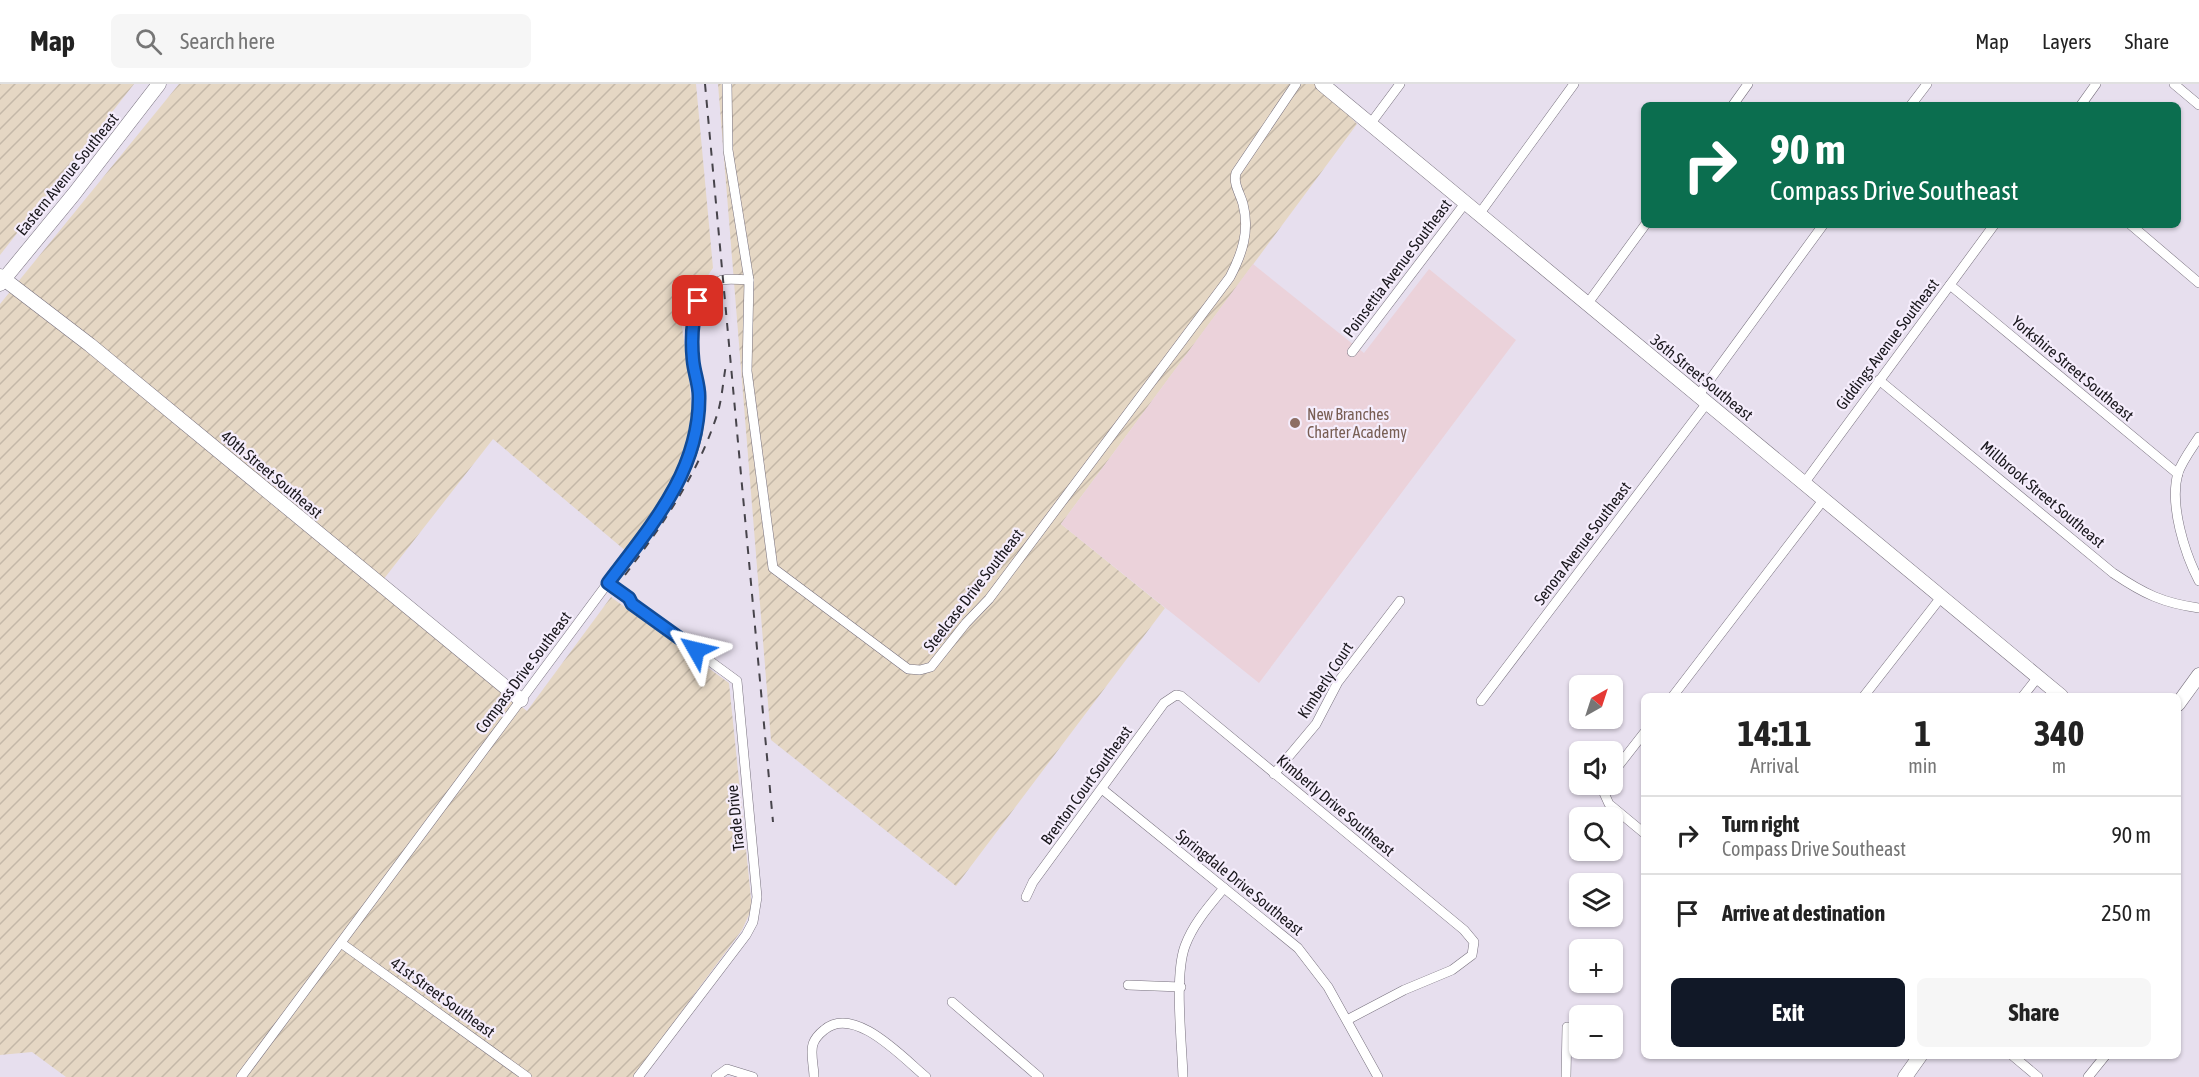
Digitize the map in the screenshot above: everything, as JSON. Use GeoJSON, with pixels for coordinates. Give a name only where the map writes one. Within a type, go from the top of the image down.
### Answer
{"type":"FeatureCollection","features":[{"type":"Feature","properties":{"kind":"street","name":"Eastern Avenue Southeast"},"geometry":{"type":"LineString","coordinates":[[1,280],[74,194],[159,84]]}},
{"type":"Feature","properties":{"kind":"street","name":"Steelcase Drive Southeast"},"geometry":{"type":"LineString","coordinates":[[727,84],[728,150],[749,280],[747,371],[773,568],[908,669],[920,670],[931,667],[966,623],[989,599],[1230,277],[1245,244],[1244,205],[1235,178],[1236,172],[1296,84]]}},
{"type":"Feature","properties":{"kind":"street","name":"36th Street Southeast"},"geometry":{"type":"LineString","coordinates":[[1322,84],[2057,693]]}},
{"type":"Feature","properties":{"kind":"street"},"geometry":{"type":"LineString","coordinates":[[1371,123],[1400,84]]}},
{"type":"Feature","properties":{"kind":"street"},"geometry":{"type":"LineString","coordinates":[[1480,213],[1574,84]]}},
{"type":"Feature","properties":{"kind":"street"},"geometry":{"type":"LineString","coordinates":[[1735,102],[1748,84]]}},
{"type":"Feature","properties":{"kind":"street"},"geometry":{"type":"LineString","coordinates":[[1913,102],[1927,84]]}},
{"type":"Feature","properties":{"kind":"street"},"geometry":{"type":"LineString","coordinates":[[2083,102],[2096,84]]}},
{"type":"Feature","properties":{"kind":"street"},"geometry":{"type":"LineString","coordinates":[[2174,84],[2199,105]]}},
{"type":"Feature","properties":{"kind":"street","name":"Poinsettia Avenue Southeast"},"geometry":{"type":"LineString","coordinates":[[1352,352],[1466,202]]}},
{"type":"Feature","properties":{"kind":"street"},"geometry":{"type":"LineString","coordinates":[[1588,303],[1643,228]]}},
{"type":"Feature","properties":{"kind":"street","name":"Senora Avenue Southeast"},"geometry":{"type":"LineString","coordinates":[[1481,701],[1702,399],[1821,228]]}},
{"type":"Feature","properties":{"kind":"street","name":"Giddings Avenue Southeast"},"geometry":{"type":"LineString","coordinates":[[1805,482],[1992,228]]}},
{"type":"Feature","properties":{"kind":"street"},"geometry":{"type":"LineString","coordinates":[[2135,228],[2199,283]]}},
{"type":"Feature","properties":{"kind":"street","name":"40th Street Southeast"},"geometry":{"type":"LineString","coordinates":[[1,280],[100,353],[521,700]]}},
{"type":"Feature","properties":{"kind":"street","name":"Compass Drive Southeast"},"geometry":{"type":"LineString","coordinates":[[242,1077],[608,583],[681,478],[697,436],[699,394],[693,360],[692,319],[698,301],[705,289],[723,280],[749,280]]}},
{"type":"Feature","properties":{"kind":"street","name":"Yorkshire Street Southeast"},"geometry":{"type":"LineString","coordinates":[[1950,285],[2178,474]]}},
{"type":"Feature","properties":{"kind":"street","name":"Millbrook Street Southeast"},"geometry":{"type":"LineString","coordinates":[[1879,380],[2113,573],[2139,591],[2167,603],[2199,608]]}},
{"type":"Feature","properties":{"kind":"street"},"geometry":{"type":"LineString","coordinates":[[2199,437],[2178,474],[2177,498],[2180,530],[2188,560],[2199,582]]}},
{"type":"Feature","properties":{"kind":"street"},"geometry":{"type":"LineString","coordinates":[[1675,693],[1824,499]]}},
{"type":"Feature","properties":{"kind":"street","name":"Trade Drive"},"geometry":{"type":"LineString","coordinates":[[608,583],[629,598],[632,604],[737,681],[757,897],[753,922],[746,935],[638,1077]]}},
{"type":"Feature","properties":{"kind":"street"},"geometry":{"type":"LineString","coordinates":[[1866,693],[1942,596]]}},
{"type":"Feature","properties":{"kind":"street","name":"Kimberly Court"},"geometry":{"type":"LineString","coordinates":[[1274,774],[1316,723],[1338,682],[1400,601]]}},
{"type":"Feature","properties":{"kind":"street"},"geometry":{"type":"LineString","coordinates":[[2181,700],[2199,675]]}},
{"type":"Feature","properties":{"kind":"street"},"geometry":{"type":"LineString","coordinates":[[2025,693],[2038,677]]}},
{"type":"Feature","properties":{"kind":"street","name":"Kimberly Drive Southeast"},"geometry":{"type":"LineString","coordinates":[[1176,695],[1187,700],[1464,930],[1474,942],[1472,955],[1452,970],[1404,990],[1347,1020]]}},
{"type":"Feature","properties":{"kind":"street","name":"Brenton Court Southeast"},"geometry":{"type":"LineString","coordinates":[[1026,897],[1033,882],[1164,703],[1176,695]]}},
{"type":"Feature","properties":{"kind":"street"},"geometry":{"type":"LineString","coordinates":[[1623,760],[1641,737]]}},
{"type":"Feature","properties":{"kind":"street","name":"Springdale Drive Southeast"},"geometry":{"type":"LineString","coordinates":[[1102,789],[1298,948],[1328,987],[1378,1077]]}},
{"type":"Feature","properties":{"kind":"street"},"geometry":{"type":"LineString","coordinates":[[1607,795],[1609,804],[1641,831]]}},
{"type":"Feature","properties":{"kind":"street"},"geometry":{"type":"LineString","coordinates":[[1182,1077],[1181,987],[1184,948],[1197,922],[1224,888]]}},
{"type":"Feature","properties":{"kind":"street","name":"41st Street Southeast"},"geometry":{"type":"LineString","coordinates":[[341,943],[527,1077]]}},
{"type":"Feature","properties":{"kind":"street"},"geometry":{"type":"LineString","coordinates":[[1128,985],[1181,987]]}},
{"type":"Feature","properties":{"kind":"street"},"geometry":{"type":"LineString","coordinates":[[951,1002],[1038,1076]]}},
{"type":"Feature","properties":{"kind":"street"},"geometry":{"type":"LineString","coordinates":[[814,1077],[812,1046],[818,1034],[830,1024],[846,1022],[880,1038],[913,1073],[926,1077]]}},
{"type":"Feature","properties":{"kind":"street"},"geometry":{"type":"LineString","coordinates":[[1566,1077],[1567,1027]]}},
{"type":"Feature","properties":{"kind":"street"},"geometry":{"type":"LineString","coordinates":[[1905,1077],[1918,1059]]}},
{"type":"Feature","properties":{"kind":"street"},"geometry":{"type":"LineString","coordinates":[[2017,1059],[2038,1077]]}},
{"type":"Feature","properties":{"kind":"street"},"geometry":{"type":"LineString","coordinates":[[2088,1077],[2103,1059]]}},
{"type":"Feature","properties":{"kind":"street"},"geometry":{"type":"LineString","coordinates":[[716,1077],[728,1069],[753,1077]]}},
{"type":"Feature","properties":{"kind":"shaded area"},"geometry":{"type":"Polygon","coordinates":[[[0,84],[134,84],[0,255],[0,84]]]}},
{"type":"Feature","properties":{"kind":"shaded area"},"geometry":{"type":"Polygon","coordinates":[[[179,84],[696,84],[713,268],[680,314],[689,374],[693,431],[682,464],[661,506],[627,552],[493,439],[376,589],[527,711],[611,597],[729,683],[752,908],[742,930],[633,1077],[66,1077],[32,1052],[0,1055],[0,304],[179,84]]]}},
{"type":"Feature","properties":{"kind":"shaded area"},"geometry":{"type":"Polygon","coordinates":[[[718,84],[1319,84],[1357,124],[1061,524],[1165,608],[956,886],[771,740],[718,84]]]}},
{"type":"Feature","properties":{"kind":"shaded area","name":"New Branches Charter Academy"},"geometry":{"type":"Polygon","coordinates":[[[1253,264],[1364,353],[1429,269],[1516,340],[1259,683],[1061,524],[1253,264]]]}},
{"type":"Feature","properties":{"kind":"railway"},"geometry":{"type":"LineString","coordinates":[[705,84],[773,822]]}},
{"type":"Feature","properties":{"kind":"railway"},"geometry":{"type":"LineString","coordinates":[[625,575],[666,518],[700,459],[719,409],[726,365]]}},
{"type":"Feature","properties":{"kind":"place","name":"New Branches Charter Academy"},"geometry":{"type":"Point","coordinates":[1295,423]}},
{"type":"Feature","properties":{"kind":"route"},"geometry":{"type":"LineString","coordinates":[[696,650],[632,604],[629,598],[608,583],[681,478],[697,436],[699,394],[693,360],[692,319],[698,301]]}}]}
